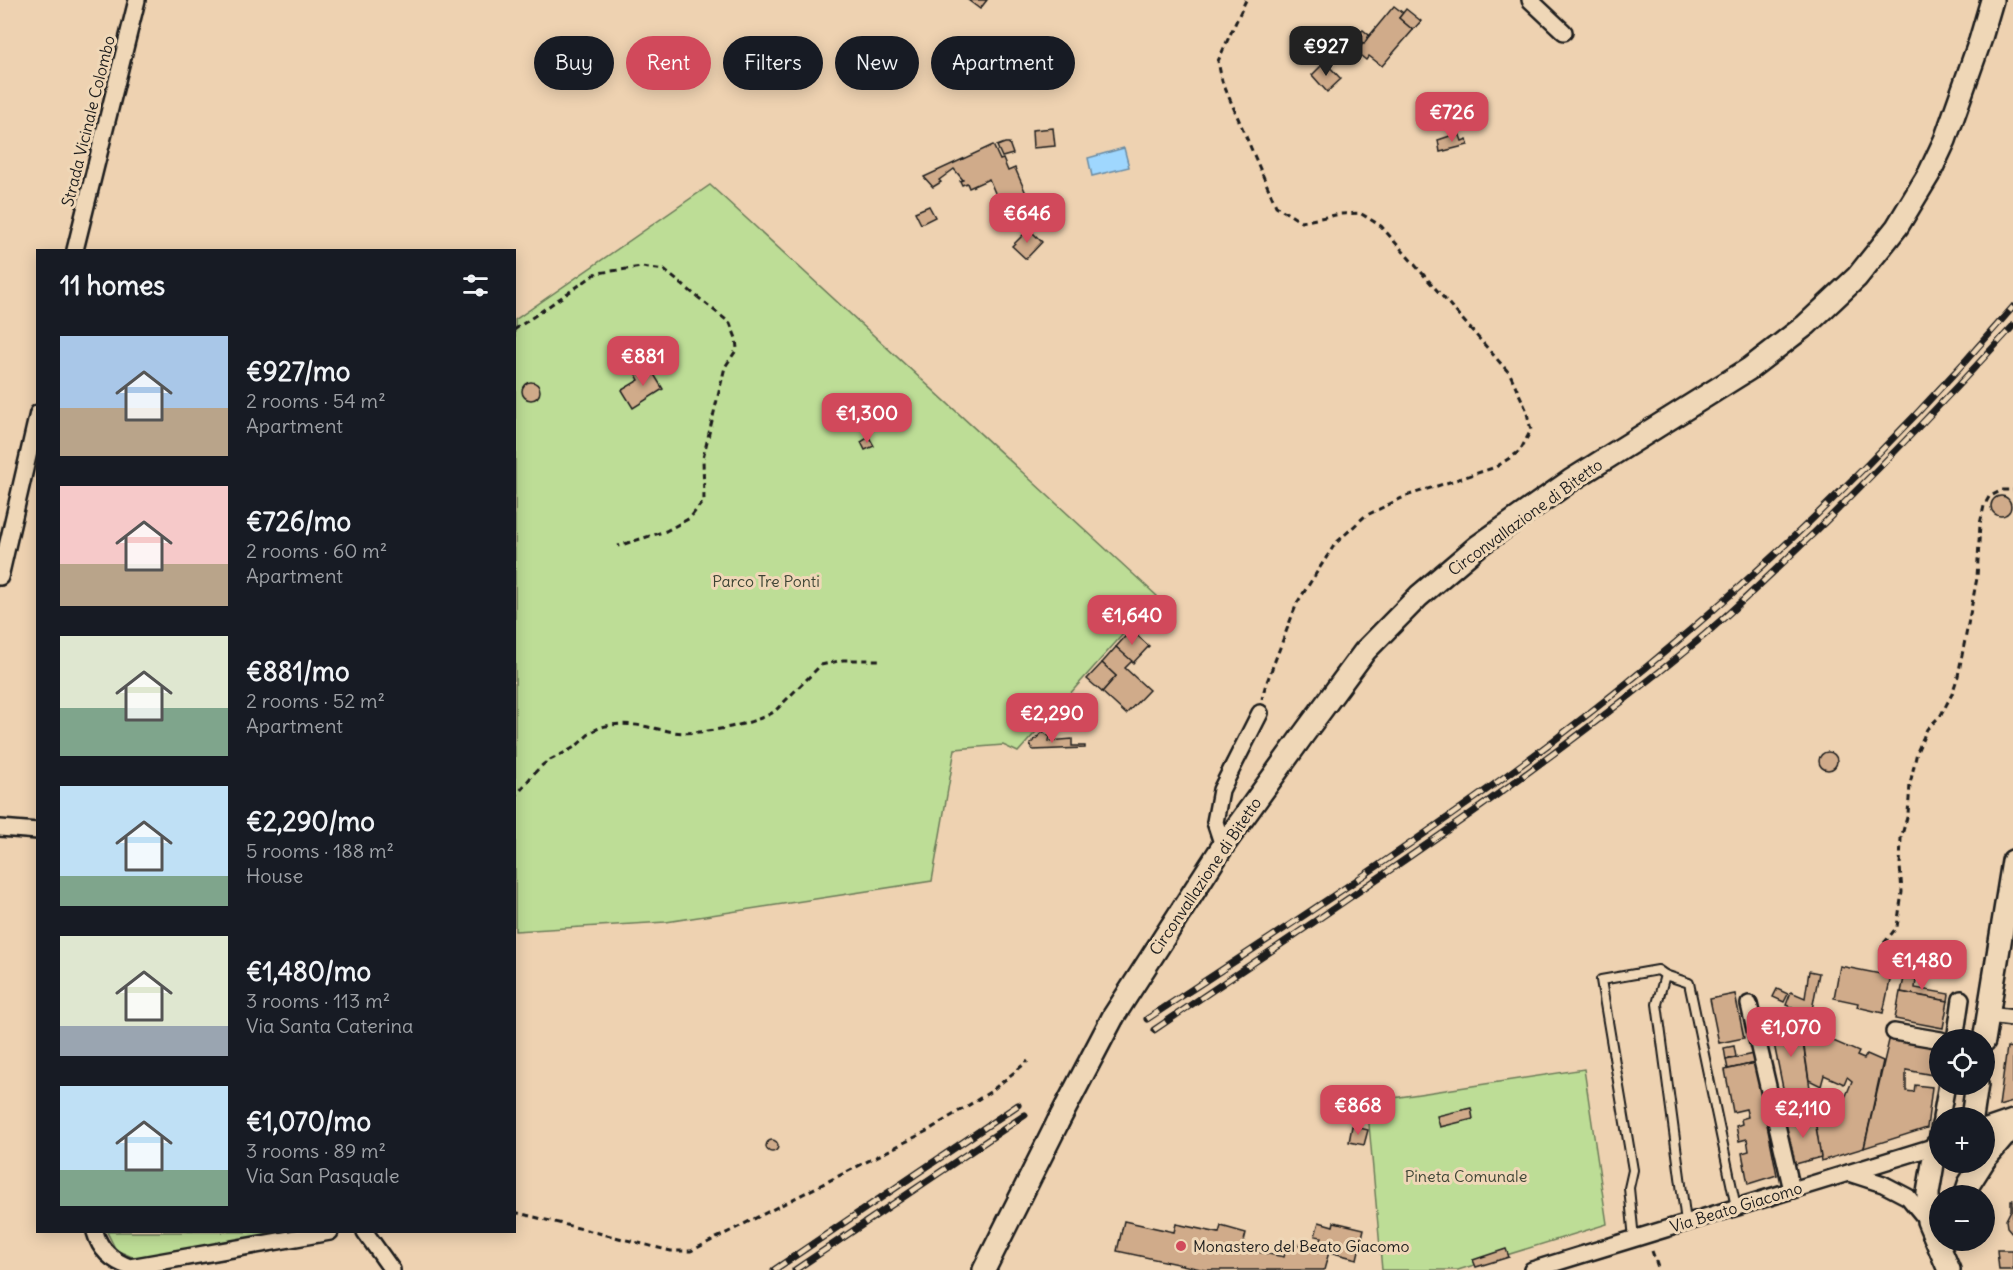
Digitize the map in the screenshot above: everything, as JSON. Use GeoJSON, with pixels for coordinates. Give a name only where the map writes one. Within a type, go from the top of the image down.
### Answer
{"type":"FeatureCollection","features":[{"type":"Feature","properties":{"kind":"main road","name":"Circonvallazione di Bitetto"},"geometry":{"type":"LineString","coordinates":[[984,1270],[1113,1017],[1223,846],[1365,651],[1419,596],[1478,546],[1570,481],[1749,369],[1806,325],[1857,278],[1897,227],[1946,141],[1977,52],[1992,0]]}},
{"type":"Feature","properties":{"kind":"main road"},"geometry":{"type":"LineString","coordinates":[[1986,1029],[2008,929],[2013,861]]}},
{"type":"Feature","properties":{"kind":"main road"},"geometry":{"type":"LineString","coordinates":[[1995,1128],[2013,1124]]}},
{"type":"Feature","properties":{"kind":"main road"},"geometry":{"type":"LineString","coordinates":[[1995,1147],[2013,1124]]}},
{"type":"Feature","properties":{"kind":"main road"},"geometry":{"type":"LineString","coordinates":[[1932,1173],[1928,1193],[1928,1221],[1951,1270]]}},
{"type":"Feature","properties":{"kind":"main road"},"geometry":{"type":"LineString","coordinates":[[1951,1270],[1954,1251]]}},
{"type":"Feature","properties":{"kind":"street","name":"Strada Vicinale Colombo"},"geometry":{"type":"LineString","coordinates":[[75,249],[137,0]]}},
{"type":"Feature","properties":{"kind":"street"},"geometry":{"type":"LineString","coordinates":[[1530,0],[1564,32]]}},
{"type":"Feature","properties":{"kind":"street"},"geometry":{"type":"LineString","coordinates":[[0,577],[36,422]]}},
{"type":"Feature","properties":{"kind":"street"},"geometry":{"type":"LineString","coordinates":[[1223,846],[1215,822],[1221,790],[1260,713]]}},
{"type":"Feature","properties":{"kind":"street"},"geometry":{"type":"LineString","coordinates":[[0,828],[36,831]]}},
{"type":"Feature","properties":{"kind":"street"},"geometry":{"type":"LineString","coordinates":[[1957,1029],[1961,999]]}},
{"type":"Feature","properties":{"kind":"street"},"geometry":{"type":"LineString","coordinates":[[1749,1004],[1792,1190]]}},
{"type":"Feature","properties":{"kind":"street"},"geometry":{"type":"LineString","coordinates":[[1989,1015],[2013,1018]]}},
{"type":"Feature","properties":{"kind":"street"},"geometry":{"type":"LineString","coordinates":[[1894,1032],[1929,1038]]}},
{"type":"Feature","properties":{"kind":"street","name":"Via Beato Giacomo"},"geometry":{"type":"LineString","coordinates":[[1532,1270],[1558,1267],[1686,1222],[1929,1148]]}},
{"type":"Feature","properties":{"kind":"street"},"geometry":{"type":"LineString","coordinates":[[1849,1173],[1883,1184],[1908,1197],[1928,1221]]}},
{"type":"Feature","properties":{"kind":"street"},"geometry":{"type":"LineString","coordinates":[[96,1233],[113,1266],[130,1267],[324,1233]]}},
{"type":"Feature","properties":{"kind":"street"},"geometry":{"type":"LineString","coordinates":[[366,1233],[392,1270]]}},
{"type":"Feature","properties":{"kind":"lane"},"geometry":{"type":"LineString","coordinates":[[1634,1239],[1629,1188],[1633,1170],[1601,980],[1658,970],[1665,975],[1689,983],[1736,1207]]}},
{"type":"Feature","properties":{"kind":"lane"},"geometry":{"type":"LineString","coordinates":[[1665,975],[1657,1004],[1686,1222]]}},
{"type":"Feature","properties":{"kind":"path"},"geometry":{"type":"LineString","coordinates":[[1246,0],[1218,61],[1222,81],[1276,206],[1301,222],[1340,214],[1360,213],[1381,226],[1510,374],[1526,409],[1531,430],[1520,451],[1496,467],[1406,496],[1365,516],[1335,544],[1297,603],[1265,687],[1260,713]]}},
{"type":"Feature","properties":{"kind":"path"},"geometry":{"type":"LineString","coordinates":[[516,329],[597,273],[642,267],[664,270],[730,323],[737,349],[725,368],[703,458],[704,500],[690,518],[666,531],[618,546]]}},
{"type":"Feature","properties":{"kind":"path"},"geometry":{"type":"LineString","coordinates":[[1884,943],[1897,927],[1902,892],[1899,866],[1901,838],[1908,814],[1910,784],[1917,752],[1927,729],[1941,715],[1958,676],[1977,578],[1980,524],[1984,506],[1989,497],[2002,490],[2013,490]]}},
{"type":"Feature","properties":{"kind":"path"},"geometry":{"type":"LineString","coordinates":[[516,796],[547,762],[579,744],[591,731],[604,726],[642,725],[673,732],[701,732],[754,720],[775,711],[821,665],[843,660],[881,660]]}},
{"type":"Feature","properties":{"kind":"path"},"geometry":{"type":"LineString","coordinates":[[516,1212],[671,1251],[691,1251],[927,1131],[990,1092],[1028,1061]]}},
{"type":"Feature","properties":{"kind":"green space","name":"Parco Tre Ponti"},"geometry":{"type":"Polygon","coordinates":[[[710,185],[1157,596],[1018,752],[1003,745],[955,749],[932,881],[666,922],[516,931],[516,319],[710,185]]]}},
{"type":"Feature","properties":{"kind":"green space","name":"Pineta Comunale"},"geometry":{"type":"Polygon","coordinates":[[[1584,1069],[1607,1224],[1458,1270],[1382,1270],[1367,1102],[1584,1069]]]}},
{"type":"Feature","properties":{"kind":"green space"},"geometry":{"type":"Polygon","coordinates":[[[108,1233],[286,1233],[137,1259],[116,1250],[108,1233]]]}},
{"type":"Feature","properties":{"kind":"water"},"geometry":{"type":"Polygon","coordinates":[[[1124,148],[1129,167],[1092,176],[1088,158],[1124,148]]]}},
{"type":"Feature","properties":{"kind":"building"},"geometry":{"type":"Polygon","coordinates":[[[968,0],[987,0],[980,9],[968,0]]]}},
{"type":"Feature","properties":{"kind":"building"},"geometry":{"type":"Polygon","coordinates":[[[1394,6],[1403,13],[1399,18],[1413,30],[1382,66],[1369,56],[1366,60],[1356,52],[1394,6]]]}},
{"type":"Feature","properties":{"kind":"building"},"geometry":{"type":"Polygon","coordinates":[[[1406,9],[1421,21],[1413,30],[1399,18],[1406,9]]]}},
{"type":"Feature","properties":{"kind":"building"},"geometry":{"type":"Polygon","coordinates":[[[1363,30],[1369,35],[1364,44],[1356,37],[1363,30]]]}},
{"type":"Feature","properties":{"kind":"building"},"geometry":{"type":"Polygon","coordinates":[[[1325,62],[1341,79],[1327,92],[1312,75],[1325,62]]]}},
{"type":"Feature","properties":{"kind":"building"},"geometry":{"type":"Polygon","coordinates":[[[1053,128],[1055,146],[1033,148],[1032,130],[1053,128]]]}},
{"type":"Feature","properties":{"kind":"building"},"geometry":{"type":"Polygon","coordinates":[[[1459,133],[1462,141],[1467,139],[1468,145],[1440,152],[1438,140],[1459,133]]]}},
{"type":"Feature","properties":{"kind":"building"},"geometry":{"type":"Polygon","coordinates":[[[1009,143],[1013,154],[1002,157],[997,146],[1009,143]]]}},
{"type":"Feature","properties":{"kind":"building"},"geometry":{"type":"Polygon","coordinates":[[[993,145],[1008,171],[1015,168],[1028,198],[1002,209],[989,179],[969,188],[967,183],[962,185],[960,181],[963,180],[954,169],[933,187],[924,177],[993,145]]]}},
{"type":"Feature","properties":{"kind":"building"},"geometry":{"type":"Polygon","coordinates":[[[929,206],[935,217],[921,224],[915,212],[929,206]]]}},
{"type":"Feature","properties":{"kind":"building"},"geometry":{"type":"Polygon","coordinates":[[[1029,229],[1042,242],[1026,259],[1012,246],[1029,229]]]}},
{"type":"Feature","properties":{"kind":"building"},"geometry":{"type":"Polygon","coordinates":[[[647,363],[663,389],[633,408],[622,390],[639,380],[634,371],[647,363]]]}},
{"type":"Feature","properties":{"kind":"building"},"geometry":{"type":"Polygon","coordinates":[[[531,382],[537,385],[540,391],[537,397],[531,400],[525,397],[522,391],[525,385],[531,382]]]}},
{"type":"Feature","properties":{"kind":"building"},"geometry":{"type":"Polygon","coordinates":[[[869,437],[874,446],[865,450],[861,442],[869,437]]]}},
{"type":"Feature","properties":{"kind":"building"},"geometry":{"type":"Polygon","coordinates":[[[2001,496],[2008,499],[2011,506],[2008,513],[2001,516],[1994,513],[1991,506],[1994,499],[2001,496]]]}},
{"type":"Feature","properties":{"kind":"building"},"geometry":{"type":"Polygon","coordinates":[[[1131,630],[1149,646],[1133,663],[1116,647],[1131,630]]]}},
{"type":"Feature","properties":{"kind":"building"},"geometry":{"type":"Polygon","coordinates":[[[1116,647],[1132,661],[1125,668],[1149,690],[1126,714],[1102,692],[1116,676],[1102,663],[1116,647]]]}},
{"type":"Feature","properties":{"kind":"building"},"geometry":{"type":"Polygon","coordinates":[[[1102,663],[1116,676],[1102,692],[1087,679],[1102,663]]]}},
{"type":"Feature","properties":{"kind":"building"},"geometry":{"type":"Polygon","coordinates":[[[1043,732],[1050,737],[1049,741],[1072,739],[1072,746],[1085,746],[1085,748],[1033,750],[1030,744],[1043,732]]]}},
{"type":"Feature","properties":{"kind":"building"},"geometry":{"type":"Polygon","coordinates":[[[1828,752],[1835,754],[1837,761],[1835,768],[1828,770],[1821,768],[1819,761],[1821,754],[1828,752]]]}},
{"type":"Feature","properties":{"kind":"building"},"geometry":{"type":"Polygon","coordinates":[[[1840,966],[1891,976],[1883,1013],[1857,1007],[1858,1003],[1834,998],[1840,966]]]}},
{"type":"Feature","properties":{"kind":"building"},"geometry":{"type":"Polygon","coordinates":[[[1809,971],[1819,973],[1811,1015],[1786,1005],[1791,992],[1805,998],[1809,971]]]}},
{"type":"Feature","properties":{"kind":"building"},"geometry":{"type":"Polygon","coordinates":[[[1904,978],[1916,980],[1915,988],[1949,994],[1948,1001],[1901,992],[1904,978]]]}},
{"type":"Feature","properties":{"kind":"building"},"geometry":{"type":"Polygon","coordinates":[[[1777,989],[1788,994],[1784,1002],[1773,997],[1777,989]]]}},
{"type":"Feature","properties":{"kind":"building"},"geometry":{"type":"Polygon","coordinates":[[[1900,992],[1948,1001],[1943,1028],[1895,1019],[1900,992]]]}},
{"type":"Feature","properties":{"kind":"building"},"geometry":{"type":"Polygon","coordinates":[[[1735,994],[1744,1038],[1719,1043],[1710,999],[1735,994]]]}},
{"type":"Feature","properties":{"kind":"building"},"geometry":{"type":"Polygon","coordinates":[[[1800,1024],[1810,1088],[1784,1093],[1771,1029],[1800,1024]]]}},
{"type":"Feature","properties":{"kind":"building"},"geometry":{"type":"Polygon","coordinates":[[[1801,1027],[1859,1052],[1857,1056],[1864,1059],[1867,1054],[1883,1061],[1864,1148],[1821,1161],[1814,1113],[1822,1104],[1829,1103],[1841,1108],[1852,1081],[1847,1077],[1844,1084],[1824,1075],[1821,1086],[1809,1080],[1801,1027]]]}},
{"type":"Feature","properties":{"kind":"building"},"geometry":{"type":"Polygon","coordinates":[[[1890,1036],[1929,1043],[1929,1074],[1906,1070],[1906,1091],[1914,1092],[1915,1085],[1929,1087],[1929,1095],[1931,1095],[1927,1128],[1864,1148],[1890,1036]]]}},
{"type":"Feature","properties":{"kind":"building"},"geometry":{"type":"Polygon","coordinates":[[[1734,1046],[1736,1057],[1726,1060],[1724,1048],[1734,1046]]]}},
{"type":"Feature","properties":{"kind":"building"},"geometry":{"type":"Polygon","coordinates":[[[2007,1047],[2013,1048],[2013,1102],[1999,1106],[2007,1047]]]}},
{"type":"Feature","properties":{"kind":"building"},"geometry":{"type":"Polygon","coordinates":[[[1753,1054],[1755,1063],[1728,1069],[1726,1060],[1753,1054]]]}},
{"type":"Feature","properties":{"kind":"building"},"geometry":{"type":"Polygon","coordinates":[[[1755,1063],[1777,1175],[1748,1184],[1742,1153],[1749,1151],[1747,1139],[1739,1141],[1736,1126],[1742,1124],[1741,1119],[1748,1117],[1746,1109],[1733,1112],[1725,1070],[1755,1063]]]}},
{"type":"Feature","properties":{"kind":"building"},"geometry":{"type":"Polygon","coordinates":[[[1471,1108],[1473,1119],[1440,1127],[1437,1116],[1471,1108]]]}},
{"type":"Feature","properties":{"kind":"building"},"geometry":{"type":"Polygon","coordinates":[[[1814,1115],[1821,1157],[1792,1165],[1784,1121],[1814,1115]]]}},
{"type":"Feature","properties":{"kind":"building"},"geometry":{"type":"Polygon","coordinates":[[[1352,1126],[1368,1130],[1364,1145],[1349,1142],[1352,1126]]]}},
{"type":"Feature","properties":{"kind":"building"},"geometry":{"type":"Polygon","coordinates":[[[772,1140],[778,1146],[772,1152],[766,1146],[772,1140]]]}},
{"type":"Feature","properties":{"kind":"building"},"geometry":{"type":"Polygon","coordinates":[[[2011,1200],[2013,1200],[2013,1234],[2007,1227],[2006,1220],[2011,1210],[2011,1200]]]}},
{"type":"Feature","properties":{"kind":"building","name":"Monastero del Beato Giacomo"},"geometry":{"type":"Polygon","coordinates":[[[1124,1221],[1174,1232],[1176,1224],[1219,1233],[1221,1226],[1246,1233],[1242,1249],[1284,1257],[1288,1242],[1318,1249],[1322,1237],[1315,1236],[1319,1222],[1333,1226],[1334,1222],[1364,1229],[1357,1259],[1329,1252],[1324,1270],[1205,1270],[1117,1251],[1124,1221]]]}},
{"type":"Feature","properties":{"kind":"building"},"geometry":{"type":"Polygon","coordinates":[[[1506,1249],[1509,1257],[1476,1267],[1473,1260],[1506,1249]]]}},
{"type":"Feature","properties":{"kind":"building"},"geometry":{"type":"Polygon","coordinates":[[[1997,1250],[2013,1250],[2013,1270],[1999,1270],[1997,1250]]]}},
{"type":"Feature","properties":{"kind":"railway"},"geometry":{"type":"LineString","coordinates":[[1147,1019],[1415,840],[1503,778],[1640,672],[1707,616],[1835,497],[1897,435],[2013,307]]}},
{"type":"Feature","properties":{"kind":"railway"},"geometry":{"type":"LineString","coordinates":[[1154,1030],[1498,794],[1565,745],[1696,642],[1815,532],[1916,430],[2013,326]]}},
{"type":"Feature","properties":{"kind":"railway"},"geometry":{"type":"LineString","coordinates":[[774,1270],[1018,1105]]}},
{"type":"Feature","properties":{"kind":"railway"},"geometry":{"type":"LineString","coordinates":[[795,1270],[1025,1115]]}},
{"type":"Feature","properties":{"kind":"place","name":"Monastero del Beato Giacomo"},"geometry":{"type":"Point","coordinates":[1181,1246]}}]}
